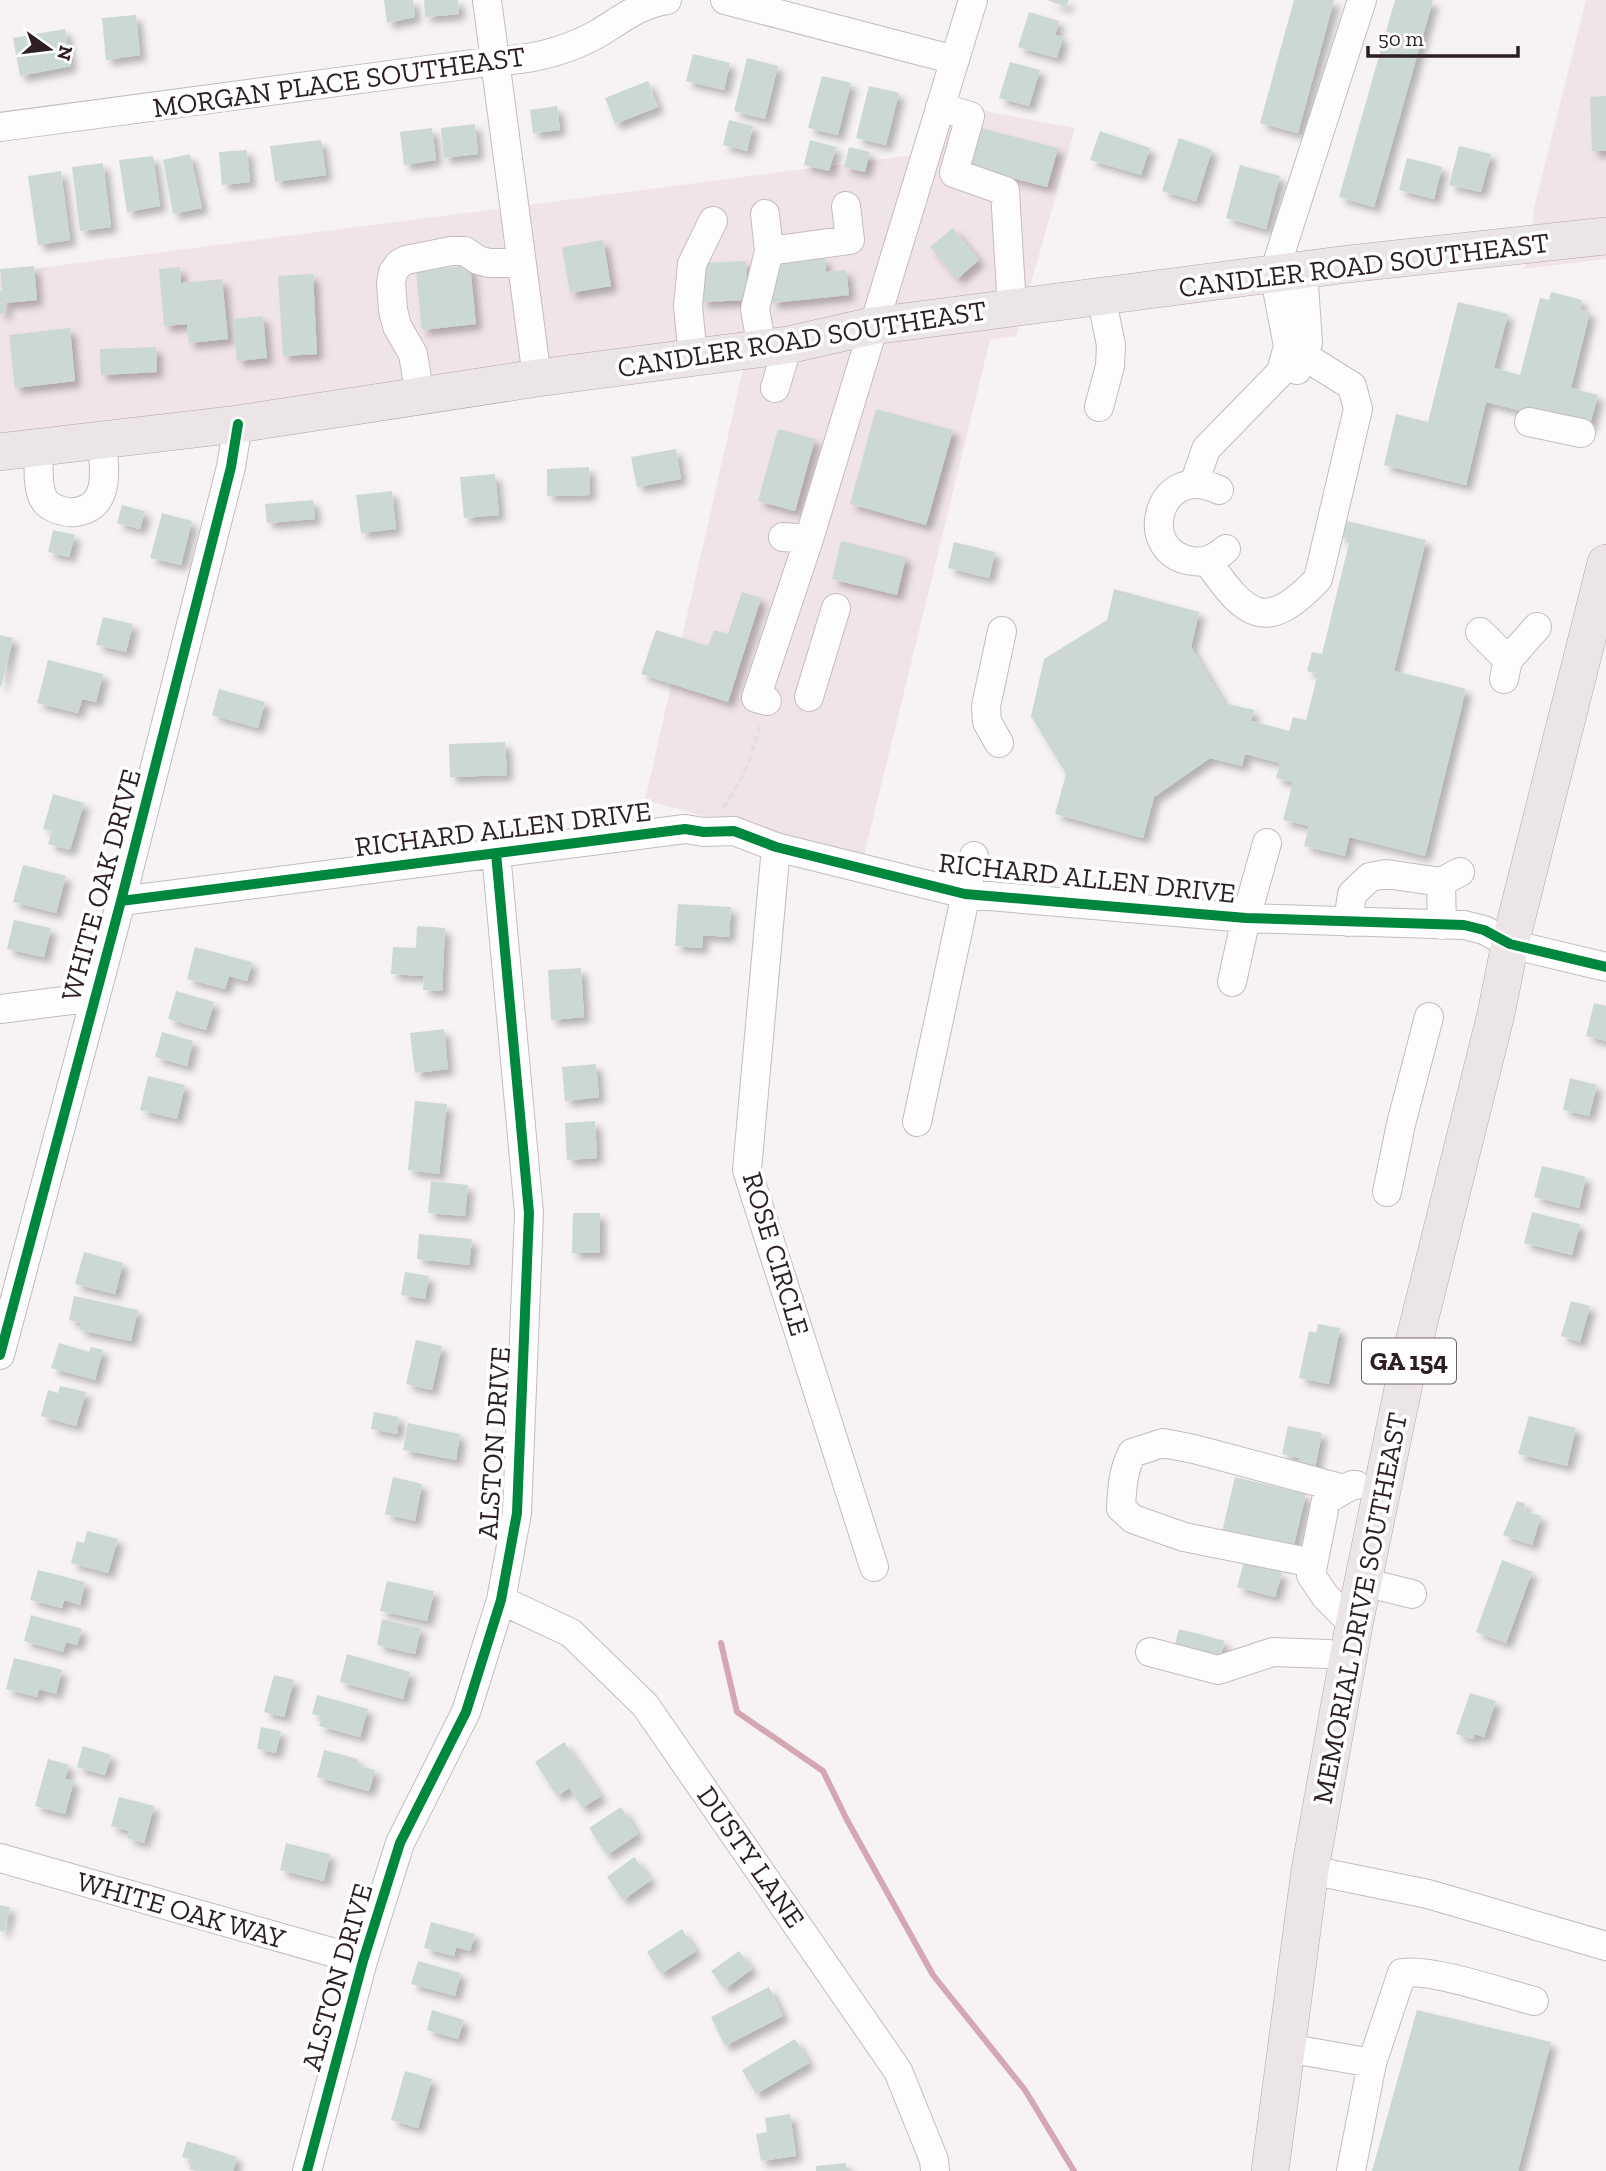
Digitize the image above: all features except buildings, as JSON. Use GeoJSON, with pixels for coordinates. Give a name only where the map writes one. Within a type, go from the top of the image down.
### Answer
{"type":"FeatureCollection","features":[{"type":"Feature","properties":{"kind":"main road","name":"CANDLER ROAD SOUTHEAST"},"geometry":{"type":"LineString","coordinates":[[0,452],[238,424],[537,379],[775,347],[872,326],[1348,264],[1606,236]]}},
{"type":"Feature","properties":{"kind":"main road","name":"MEMORIAL DRIVE SOUTHEAST"},"geometry":{"type":"LineString","coordinates":[[1270,2171],[1310,1870],[1351,1642],[1406,1374],[1496,1014],[1510,944],[1604,584]]}},
{"type":"Feature","properties":{"kind":"street"},"geometry":{"type":"LineString","coordinates":[[487,0],[537,379]]}},
{"type":"Feature","properties":{"kind":"street","name":"MORGAN PLACE SOUTHEAST"},"geometry":{"type":"LineString","coordinates":[[0,127],[495,61],[522,60],[576,45],[630,13],[667,0]]}},
{"type":"Feature","properties":{"kind":"street"},"geometry":{"type":"LineString","coordinates":[[725,0],[955,60]]}},
{"type":"Feature","properties":{"kind":"street"},"geometry":{"type":"LineString","coordinates":[[767,701],[756,698],[792,594],[796,538],[837,406],[872,326],[973,0]]}},
{"type":"Feature","properties":{"kind":"street"},"geometry":{"type":"LineString","coordinates":[[1208,486],[1206,449],[1281,372],[1296,351],[1308,342],[1289,272],[1362,0]]}},
{"type":"Feature","properties":{"kind":"street"},"geometry":{"type":"LineString","coordinates":[[940,107],[970,116],[954,173],[1005,191],[1012,308]]}},
{"type":"Feature","properties":{"kind":"street"},"geometry":{"type":"LineString","coordinates":[[769,251],[850,240],[846,206]]}},
{"type":"Feature","properties":{"kind":"street"},"geometry":{"type":"LineString","coordinates":[[765,214],[769,251],[755,309],[775,347],[775,388]]}},
{"type":"Feature","properties":{"kind":"street"},"geometry":{"type":"LineString","coordinates":[[693,358],[688,306],[692,264],[713,221]]}},
{"type":"Feature","properties":{"kind":"street"},"geometry":{"type":"LineString","coordinates":[[419,396],[413,355],[397,326],[393,310],[391,283],[393,272],[399,264],[451,251],[465,251],[478,260],[489,263],[522,263]]}},
{"type":"Feature","properties":{"kind":"street"},"geometry":{"type":"LineString","coordinates":[[1099,407],[1110,366],[1111,345],[1101,296]]}},
{"type":"Feature","properties":{"kind":"street"},"geometry":{"type":"LineString","coordinates":[[1260,413],[1297,370],[1296,351]]}},
{"type":"Feature","properties":{"kind":"street"},"geometry":{"type":"LineString","coordinates":[[1208,486],[1177,489],[1162,505],[1158,527],[1167,548],[1175,555],[1196,562],[1217,555],[1228,590],[1244,606],[1260,613],[1278,612],[1302,596],[1318,579],[1358,409],[1352,386],[1296,351]]}},
{"type":"Feature","properties":{"kind":"street"},"geometry":{"type":"LineString","coordinates":[[1529,422],[1581,433]]}},
{"type":"Feature","properties":{"kind":"street","name":"WHITE OAK DRIVE"},"geometry":{"type":"LineString","coordinates":[[0,1355],[121,901],[231,467],[238,424]]}},
{"type":"Feature","properties":{"kind":"street"},"geometry":{"type":"LineString","coordinates":[[39,448],[40,484],[44,500],[69,513],[85,510],[95,504],[102,493],[105,476],[102,440]]}},
{"type":"Feature","properties":{"kind":"street"},"geometry":{"type":"LineString","coordinates":[[1208,486],[1225,452],[1236,440]]}},
{"type":"Feature","properties":{"kind":"street"},"geometry":{"type":"LineString","coordinates":[[792,594],[841,610],[809,697]]}},
{"type":"Feature","properties":{"kind":"street"},"geometry":{"type":"LineString","coordinates":[[1480,632],[1506,669],[1537,627]]}},
{"type":"Feature","properties":{"kind":"street"},"geometry":{"type":"LineString","coordinates":[[999,743],[987,722],[986,706],[1002,631]]}},
{"type":"Feature","properties":{"kind":"street","name":"RICHARD ALLEN DRIVE"},"geometry":{"type":"LineString","coordinates":[[121,901],[685,829],[734,831],[776,847],[965,894],[1245,918],[1464,925],[1484,930],[1510,944],[1606,967]]}},
{"type":"Feature","properties":{"kind":"street"},"geometry":{"type":"LineString","coordinates":[[1232,982],[1245,918],[1267,843]]}},
{"type":"Feature","properties":{"kind":"street","name":"ROSE CIRCLE"},"geometry":{"type":"LineString","coordinates":[[776,847],[747,1170],[873,1567]]}},
{"type":"Feature","properties":{"kind":"street","name":"ALSTON DRIVE"},"geometry":{"type":"LineString","coordinates":[[307,2171],[363,1961],[400,1843],[466,1712],[501,1600],[517,1513],[529,1213],[496,852]]}},
{"type":"Feature","properties":{"kind":"street"},"geometry":{"type":"LineString","coordinates":[[917,1122],[974,856]]}},
{"type":"Feature","properties":{"kind":"street"},"geometry":{"type":"LineString","coordinates":[[1348,922],[1352,894],[1370,877],[1386,874],[1450,877],[1442,925]]}},
{"type":"Feature","properties":{"kind":"street"},"geometry":{"type":"LineString","coordinates":[[0,1009],[95,997]]}},
{"type":"Feature","properties":{"kind":"street"},"geometry":{"type":"LineString","coordinates":[[1387,1192],[1401,1124],[1429,1017]]}},
{"type":"Feature","properties":{"kind":"street"},"geometry":{"type":"LineString","coordinates":[[1313,1563],[1184,1538],[1133,1519],[1121,1508],[1126,1466],[1132,1453],[1163,1444],[1194,1449],[1344,1489]]}},
{"type":"Feature","properties":{"kind":"street"},"geometry":{"type":"LineString","coordinates":[[1150,1652],[1218,1670],[1273,1652],[1328,1654],[1351,1642],[1311,1575],[1313,1563],[1326,1500],[1352,1485],[1383,1484]]}},
{"type":"Feature","properties":{"kind":"street"},"geometry":{"type":"LineString","coordinates":[[1363,1582],[1412,1594]]}},
{"type":"Feature","properties":{"kind":"street","name":"DUSTY LANE"},"geometry":{"type":"LineString","coordinates":[[501,1600],[571,1633],[645,1705],[898,2071],[934,2160],[935,2171]]}},
{"type":"Feature","properties":{"kind":"street","name":"WHITE OAK WAY"},"geometry":{"type":"LineString","coordinates":[[0,1858],[363,1961]]}},
{"type":"Feature","properties":{"kind":"street"},"geometry":{"type":"LineString","coordinates":[[1310,1870],[1428,1894],[1606,1947]]}},
{"type":"Feature","properties":{"kind":"street"},"geometry":{"type":"LineString","coordinates":[[1351,2171],[1371,2063],[1402,1973],[1429,1974],[1534,2001]]}},
{"type":"Feature","properties":{"kind":"street"},"geometry":{"type":"LineString","coordinates":[[1287,2048],[1371,2063]]}},
{"type":"Feature","properties":{"kind":"path"},"geometry":{"type":"LineString","coordinates":[[698,831],[719,815],[744,774],[754,751],[767,701]]}},
{"type":"Feature","properties":{"kind":"shaded area"},"geometry":{"type":"Polygon","coordinates":[[[1586,0],[1606,0],[1606,259],[1524,269],[1531,242],[1534,208],[1586,0]]]}},
{"type":"Feature","properties":{"kind":"shaded area"},"geometry":{"type":"Polygon","coordinates":[[[947,104],[1075,128],[1016,336],[990,340],[863,860],[645,800],[747,352],[0,453],[0,273],[937,152],[947,104]]]}},
{"type":"Feature","properties":{"kind":"waterway"},"geometry":{"type":"LineString","coordinates":[[721,1643],[737,1712],[823,1771],[847,1820],[933,1975],[1025,2090],[1074,2171]]}},
{"type":"Feature","properties":{"kind":"cycle path"},"geometry":{"type":"LineString","coordinates":[[0,1355],[121,901],[231,467],[238,424]]}},
{"type":"Feature","properties":{"kind":"cycle path"},"geometry":{"type":"LineString","coordinates":[[121,901],[685,829],[704,832],[734,831],[776,847],[965,894],[1246,918],[1464,925],[1484,930],[1510,944],[1606,967]]}},
{"type":"Feature","properties":{"kind":"cycle path"},"geometry":{"type":"LineString","coordinates":[[307,2171],[363,1961],[400,1843],[466,1712],[501,1600],[517,1513],[529,1213],[496,853]]}}]}
